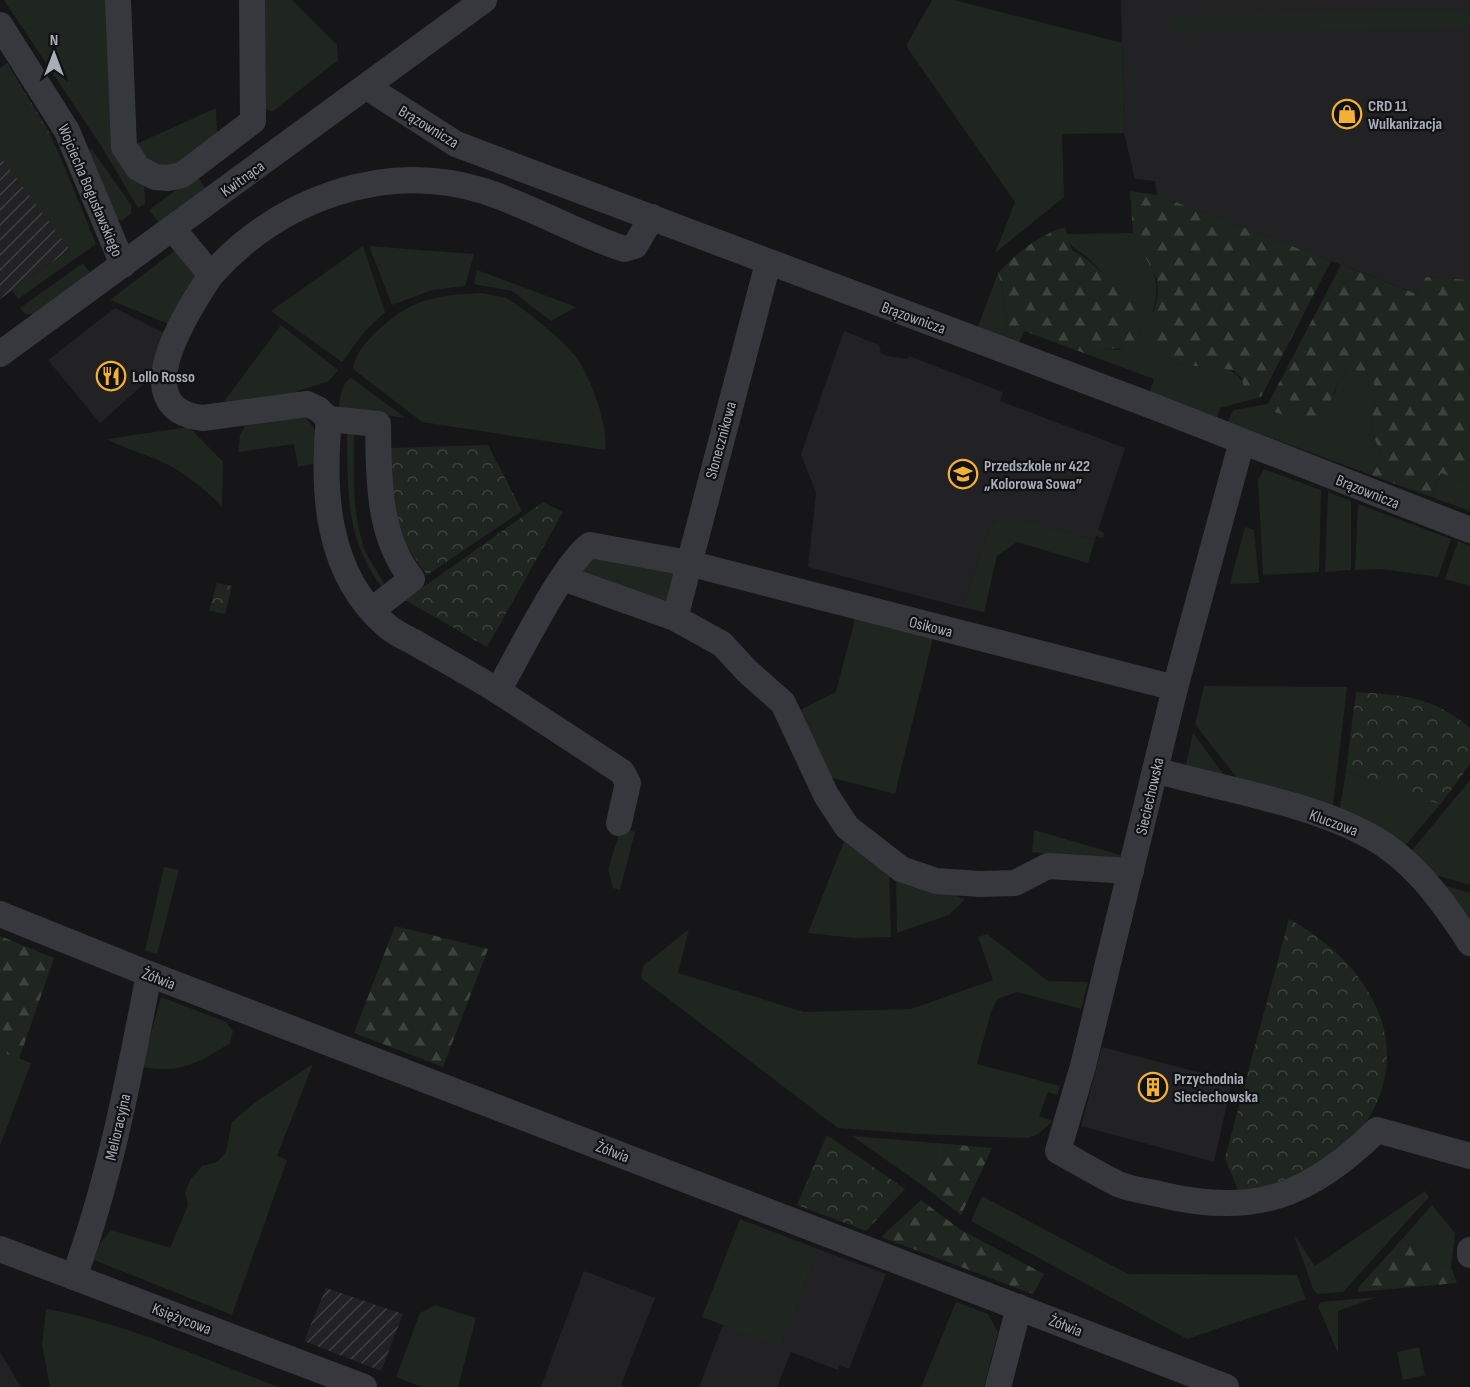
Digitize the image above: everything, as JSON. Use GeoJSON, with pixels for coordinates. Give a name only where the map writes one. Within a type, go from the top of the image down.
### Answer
{"type":"FeatureCollection","features":[{"type":"Feature","properties":{"kind":"street"},"geometry":{"type":"LineString","coordinates":[[118,0],[124,147],[138,168],[149,175],[164,178],[186,172],[254,121],[252,0]]}},
{"type":"Feature","properties":{"kind":"street","name":"Kwitnąca"},"geometry":{"type":"LineString","coordinates":[[0,354],[484,0]]}},
{"type":"Feature","properties":{"kind":"street","name":"Wojciecha Bogusławskiego"},"geometry":{"type":"LineString","coordinates":[[0,25],[67,131],[123,265]]}},
{"type":"Feature","properties":{"kind":"street","name":"Brązownicza"},"geometry":{"type":"LineString","coordinates":[[367,87],[456,144],[1242,441],[1470,530]]}},
{"type":"Feature","properties":{"kind":"street"},"geometry":{"type":"LineString","coordinates":[[372,610],[412,579],[401,565],[383,516],[378,424],[329,419],[318,409],[307,404],[195,417],[184,412],[171,400],[164,374],[174,338],[180,322],[211,275],[257,232],[299,206],[360,184],[416,180],[483,191],[624,249],[635,246],[652,217]]}},
{"type":"Feature","properties":{"kind":"street"},"geometry":{"type":"LineString","coordinates":[[173,229],[211,275]]}},
{"type":"Feature","properties":{"kind":"street","name":"Słonecznikowa"},"geometry":{"type":"LineString","coordinates":[[675,618],[768,263]]}},
{"type":"Feature","properties":{"kind":"street"},"geometry":{"type":"LineString","coordinates":[[329,419],[324,467],[334,544],[351,583],[387,626],[498,691],[622,772],[628,783],[619,823]]}},
{"type":"Feature","properties":{"kind":"street","name":"Sieciechowska"},"geometry":{"type":"LineString","coordinates":[[1242,441],[1175,688],[1075,1097],[1058,1151],[1120,1185],[1191,1202],[1236,1203],[1276,1198],[1298,1190],[1324,1175],[1356,1151],[1377,1130],[1470,1156]]}},
{"type":"Feature","properties":{"kind":"street","name":"Osikowa"},"geometry":{"type":"LineString","coordinates":[[563,578],[583,550],[590,545],[688,563],[1175,688]]}},
{"type":"Feature","properties":{"kind":"street"},"geometry":{"type":"LineString","coordinates":[[498,691],[563,578],[675,618],[722,644],[747,671],[783,703],[794,721],[809,761],[837,813],[863,841],[901,869],[936,881],[980,884],[1015,883],[1048,866],[1131,871]]}},
{"type":"Feature","properties":{"kind":"street","name":"Kluczowa"},"geometry":{"type":"LineString","coordinates":[[1155,770],[1326,816],[1366,833],[1418,874],[1446,906],[1470,943]]}},
{"type":"Feature","properties":{"kind":"street","name":"Żółwia"},"geometry":{"type":"LineString","coordinates":[[0,914],[149,974],[1226,1387]]}},
{"type":"Feature","properties":{"kind":"street","name":"Melioracyjna"},"geometry":{"type":"LineString","coordinates":[[74,1277],[92,1227],[107,1173],[149,974]]}},
{"type":"Feature","properties":{"kind":"street","name":"Księżycowa"},"geometry":{"type":"LineString","coordinates":[[0,1249],[364,1387]]}},
{"type":"Feature","properties":{"kind":"street"},"geometry":{"type":"LineString","coordinates":[[998,1387],[1019,1307]]}},
{"type":"Feature","properties":{"kind":"shaded area"},"geometry":{"type":"Polygon","coordinates":[[[1121,0],[1470,0],[1470,280],[1426,277],[1418,294],[1157,195],[1155,181],[1135,179],[1124,133],[1121,0]]]}},
{"type":"Feature","properties":{"kind":"shaded area"},"geometry":{"type":"Polygon","coordinates":[[[7,63],[48,130],[92,234],[0,299],[0,68],[7,63]]]}},
{"type":"Feature","properties":{"kind":"shaded area"},"geometry":{"type":"Polygon","coordinates":[[[115,308],[168,335],[152,377],[100,423],[48,360],[115,308]]]}},
{"type":"Feature","properties":{"kind":"shaded area","name":"Przedszkole nr 422 „Kolorowa Sowa”"},"geometry":{"type":"Polygon","coordinates":[[[844,331],[879,345],[881,353],[888,356],[908,359],[909,356],[1003,392],[1000,401],[1125,448],[1098,530],[1104,533],[1103,538],[1096,536],[1095,540],[1004,517],[989,526],[965,603],[961,607],[808,567],[816,493],[801,454],[844,331]]]}},
{"type":"Feature","properties":{"kind":"shaded area"},"geometry":{"type":"Polygon","coordinates":[[[1102,1047],[1232,1081],[1214,1162],[1081,1126],[1102,1047]]]}},
{"type":"Feature","properties":{"kind":"shaded area"},"geometry":{"type":"Polygon","coordinates":[[[818,1249],[886,1274],[849,1369],[840,1365],[838,1370],[791,1352],[777,1387],[699,1387],[723,1325],[780,1346],[818,1249]]]}},
{"type":"Feature","properties":{"kind":"shaded area"},"geometry":{"type":"Polygon","coordinates":[[[584,1271],[655,1298],[621,1385],[627,1387],[541,1387],[584,1271]]]}},
{"type":"Feature","properties":{"kind":"shaded area"},"geometry":{"type":"Polygon","coordinates":[[[326,1288],[403,1314],[381,1371],[304,1341],[326,1288]]]}},
{"type":"Feature","properties":{"kind":"shaded area"},"geometry":{"type":"Polygon","coordinates":[[[0,1352],[21,1387],[0,1387],[0,1352]]]}},
{"type":"Feature","properties":{"kind":"green space"},"geometry":{"type":"Polygon","coordinates":[[[4,0],[112,0],[116,149],[144,181],[145,204],[138,208],[102,147],[4,0]]]}},
{"type":"Feature","properties":{"kind":"green space"},"geometry":{"type":"Polygon","coordinates":[[[260,0],[292,0],[337,45],[338,60],[272,112],[263,108],[260,0]]]}},
{"type":"Feature","properties":{"kind":"green space"},"geometry":{"type":"Polygon","coordinates":[[[932,0],[954,0],[1122,43],[1124,133],[1062,134],[1064,197],[995,253],[1015,202],[906,46],[932,0]]]}},
{"type":"Feature","properties":{"kind":"green space"},"geometry":{"type":"Polygon","coordinates":[[[1470,10],[1470,28],[1171,34],[1170,15],[1470,10]]]}},
{"type":"Feature","properties":{"kind":"green space"},"geometry":{"type":"Polygon","coordinates":[[[7,63],[57,149],[96,244],[18,299],[12,290],[70,250],[0,156],[0,68],[7,63]]]}},
{"type":"Feature","properties":{"kind":"green space"},"geometry":{"type":"Polygon","coordinates":[[[216,108],[217,134],[177,169],[157,168],[132,146],[216,108]]]}},
{"type":"Feature","properties":{"kind":"green space"},"geometry":{"type":"Polygon","coordinates":[[[91,148],[131,205],[131,213],[122,221],[117,219],[89,151],[91,148]]]}},
{"type":"Feature","properties":{"kind":"green space"},"geometry":{"type":"Polygon","coordinates":[[[196,175],[206,189],[160,224],[149,210],[196,175]]]}},
{"type":"Feature","properties":{"kind":"green space"},"geometry":{"type":"Polygon","coordinates":[[[1130,191],[1157,195],[1331,261],[1261,397],[1244,387],[1241,377],[1233,370],[1177,364],[1157,344],[1150,329],[1158,294],[1157,279],[1133,233],[1130,191]]]}},
{"type":"Feature","properties":{"kind":"green space"},"geometry":{"type":"Polygon","coordinates":[[[1065,227],[1072,250],[1123,287],[1137,304],[1140,321],[1139,335],[1134,348],[1104,349],[1089,355],[1024,331],[1018,345],[1008,341],[1004,298],[998,273],[1028,246],[1065,227]]]}},
{"type":"Feature","properties":{"kind":"green space"},"geometry":{"type":"Polygon","coordinates":[[[1133,233],[1153,270],[1156,299],[1153,311],[1177,364],[1226,368],[1240,378],[1244,387],[1261,397],[1220,408],[1217,418],[1149,394],[1154,379],[1089,355],[1104,349],[1119,350],[1139,337],[1138,310],[1132,296],[1074,248],[1065,234],[1133,233]]]}},
{"type":"Feature","properties":{"kind":"green space"},"geometry":{"type":"Polygon","coordinates":[[[363,246],[385,312],[365,331],[342,362],[271,311],[363,246]]]}},
{"type":"Feature","properties":{"kind":"green space"},"geometry":{"type":"Polygon","coordinates":[[[369,246],[474,254],[465,286],[432,290],[392,305],[369,246]]]}},
{"type":"Feature","properties":{"kind":"green space"},"geometry":{"type":"Polygon","coordinates":[[[178,248],[192,268],[195,277],[171,325],[110,300],[178,248]]]}},
{"type":"Feature","properties":{"kind":"green space"},"geometry":{"type":"Polygon","coordinates":[[[83,263],[92,275],[37,314],[25,314],[20,308],[83,263]]]}},
{"type":"Feature","properties":{"kind":"green space"},"geometry":{"type":"Polygon","coordinates":[[[1341,265],[1417,294],[1426,277],[1470,280],[1470,485],[1441,473],[1431,497],[1371,475],[1382,453],[1374,438],[1372,427],[1375,389],[1373,381],[1369,375],[1361,371],[1348,370],[1339,380],[1327,410],[1313,425],[1272,411],[1268,404],[1341,265]]]}},
{"type":"Feature","properties":{"kind":"green space"},"geometry":{"type":"Polygon","coordinates":[[[477,270],[576,307],[551,321],[512,291],[474,284],[477,270]]]}},
{"type":"Feature","properties":{"kind":"green space"},"geometry":{"type":"Polygon","coordinates":[[[998,273],[1004,298],[1008,341],[978,327],[998,273]]]}},
{"type":"Feature","properties":{"kind":"green space"},"geometry":{"type":"Polygon","coordinates":[[[482,293],[506,298],[516,304],[555,335],[576,357],[587,376],[597,402],[604,428],[605,450],[422,422],[353,369],[367,341],[399,314],[423,301],[449,295],[482,293]]]}},
{"type":"Feature","properties":{"kind":"green space"},"geometry":{"type":"Polygon","coordinates":[[[281,325],[338,370],[329,381],[258,404],[217,411],[281,325]]]}},
{"type":"Feature","properties":{"kind":"green space"},"geometry":{"type":"Polygon","coordinates":[[[1348,370],[1361,371],[1369,375],[1375,389],[1372,427],[1374,438],[1382,453],[1371,475],[1228,422],[1233,410],[1268,404],[1272,411],[1334,395],[1339,380],[1348,370]]]}},
{"type":"Feature","properties":{"kind":"green space"},"geometry":{"type":"Polygon","coordinates":[[[351,378],[404,418],[339,408],[343,387],[351,378]]]}},
{"type":"Feature","properties":{"kind":"green space"},"geometry":{"type":"Polygon","coordinates":[[[298,412],[314,428],[318,463],[298,467],[294,444],[238,452],[240,435],[247,422],[298,412]]]}},
{"type":"Feature","properties":{"kind":"green space"},"geometry":{"type":"Polygon","coordinates":[[[189,427],[223,462],[222,506],[176,469],[107,439],[189,427]]]}},
{"type":"Feature","properties":{"kind":"green space"},"geometry":{"type":"Polygon","coordinates":[[[347,427],[354,428],[354,488],[360,533],[364,548],[387,593],[363,555],[351,515],[347,427]]]}},
{"type":"Feature","properties":{"kind":"green space"},"geometry":{"type":"Polygon","coordinates":[[[488,445],[522,511],[427,575],[406,543],[395,515],[391,486],[391,448],[488,445]]]}},
{"type":"Feature","properties":{"kind":"green space"},"geometry":{"type":"Polygon","coordinates":[[[1264,469],[1321,490],[1319,572],[1263,575],[1258,480],[1264,469]]]}},
{"type":"Feature","properties":{"kind":"green space"},"geometry":{"type":"Polygon","coordinates":[[[1441,473],[1470,485],[1470,511],[1431,497],[1441,473]]]}},
{"type":"Feature","properties":{"kind":"green space"},"geometry":{"type":"Polygon","coordinates":[[[1328,492],[1351,501],[1351,570],[1325,572],[1328,492]]]}},
{"type":"Feature","properties":{"kind":"green space"},"geometry":{"type":"Polygon","coordinates":[[[543,502],[563,512],[487,647],[405,600],[543,502]]]}},
{"type":"Feature","properties":{"kind":"green space"},"geometry":{"type":"Polygon","coordinates":[[[1358,504],[1451,539],[1438,577],[1382,569],[1355,570],[1358,504]]]}},
{"type":"Feature","properties":{"kind":"green space"},"geometry":{"type":"Polygon","coordinates":[[[1004,516],[1095,540],[1088,563],[1017,542],[997,556],[984,612],[961,607],[965,603],[989,526],[1004,516]]]}},
{"type":"Feature","properties":{"kind":"green space"},"geometry":{"type":"Polygon","coordinates":[[[1245,527],[1254,530],[1259,583],[1230,584],[1245,527]]]}},
{"type":"Feature","properties":{"kind":"green space"},"geometry":{"type":"Polygon","coordinates":[[[1458,541],[1470,546],[1470,586],[1445,579],[1458,541]]]}},
{"type":"Feature","properties":{"kind":"green space"},"geometry":{"type":"Polygon","coordinates":[[[591,558],[679,573],[670,607],[584,574],[582,568],[591,558]]]}},
{"type":"Feature","properties":{"kind":"green space"},"geometry":{"type":"Polygon","coordinates":[[[217,583],[232,586],[225,614],[209,611],[217,583]]]}},
{"type":"Feature","properties":{"kind":"green space"},"geometry":{"type":"Polygon","coordinates":[[[855,619],[933,638],[895,794],[825,776],[800,710],[836,692],[855,619]]]}},
{"type":"Feature","properties":{"kind":"green space"},"geometry":{"type":"Polygon","coordinates":[[[1204,686],[1347,687],[1332,814],[1244,787],[1195,724],[1204,686]]]}},
{"type":"Feature","properties":{"kind":"green space"},"geometry":{"type":"Polygon","coordinates":[[[1356,692],[1403,696],[1430,703],[1456,717],[1470,728],[1470,764],[1440,805],[1346,771],[1356,692]]]}},
{"type":"Feature","properties":{"kind":"green space"},"geometry":{"type":"Polygon","coordinates":[[[1193,733],[1231,784],[1185,770],[1193,733]]]}},
{"type":"Feature","properties":{"kind":"green space"},"geometry":{"type":"Polygon","coordinates":[[[1346,771],[1440,805],[1402,849],[1339,813],[1346,771]]]}},
{"type":"Feature","properties":{"kind":"green space"},"geometry":{"type":"Polygon","coordinates":[[[1470,780],[1470,885],[1429,873],[1409,854],[1470,780]]]}},
{"type":"Feature","properties":{"kind":"green space"},"geometry":{"type":"Polygon","coordinates":[[[621,827],[635,832],[620,890],[613,888],[608,870],[621,827]]]}},
{"type":"Feature","properties":{"kind":"green space"},"geometry":{"type":"Polygon","coordinates":[[[1034,830],[1120,855],[1118,861],[1032,852],[1034,830]]]}},
{"type":"Feature","properties":{"kind":"green space"},"geometry":{"type":"Polygon","coordinates":[[[846,836],[889,870],[891,937],[854,938],[808,933],[846,836]]]}},
{"type":"Feature","properties":{"kind":"green space"},"geometry":{"type":"Polygon","coordinates":[[[164,867],[179,870],[157,954],[145,951],[164,867]]]}},
{"type":"Feature","properties":{"kind":"green space"},"geometry":{"type":"Polygon","coordinates":[[[896,874],[956,891],[956,896],[965,899],[949,915],[897,933],[896,874]]]}},
{"type":"Feature","properties":{"kind":"green space"},"geometry":{"type":"Polygon","coordinates":[[[1440,884],[1470,893],[1470,920],[1469,918],[1440,884]]]}},
{"type":"Feature","properties":{"kind":"green space"},"geometry":{"type":"Polygon","coordinates":[[[1289,919],[1334,951],[1369,993],[1380,1017],[1386,1042],[1386,1069],[1379,1097],[1372,1112],[1363,1127],[1346,1146],[1303,1172],[1239,1193],[1225,1158],[1289,919]]]}},
{"type":"Feature","properties":{"kind":"green space"},"geometry":{"type":"Polygon","coordinates":[[[395,926],[488,949],[443,1067],[354,1033],[395,926]]]}},
{"type":"Feature","properties":{"kind":"green space"},"geometry":{"type":"Polygon","coordinates":[[[689,929],[678,973],[804,1012],[911,1009],[993,980],[978,937],[987,934],[1048,981],[1088,982],[1081,1009],[1017,992],[997,999],[990,1015],[977,1064],[1060,1086],[1057,1095],[1048,1092],[1039,1116],[1053,1121],[1038,1134],[1028,1138],[838,1128],[641,978],[643,966],[689,929]]]}},
{"type":"Feature","properties":{"kind":"green space"},"geometry":{"type":"Polygon","coordinates":[[[0,936],[54,958],[19,1059],[0,1051],[0,936]]]}},
{"type":"Feature","properties":{"kind":"green space"},"geometry":{"type":"Polygon","coordinates":[[[161,997],[226,1022],[233,1031],[230,1043],[199,1061],[178,1068],[142,1067],[161,997]]]}},
{"type":"Feature","properties":{"kind":"green space"},"geometry":{"type":"Polygon","coordinates":[[[0,1051],[31,1063],[0,1146],[0,1051]]]}},
{"type":"Feature","properties":{"kind":"green space"},"geometry":{"type":"Polygon","coordinates":[[[313,1064],[277,1156],[287,1160],[232,1315],[94,1260],[100,1243],[111,1230],[170,1248],[188,1205],[185,1193],[190,1180],[202,1166],[217,1162],[226,1152],[232,1122],[253,1104],[313,1064]]]}},
{"type":"Feature","properties":{"kind":"green space"},"geometry":{"type":"Polygon","coordinates":[[[827,1135],[905,1189],[866,1231],[797,1205],[827,1135]]]}},
{"type":"Feature","properties":{"kind":"green space"},"geometry":{"type":"Polygon","coordinates":[[[852,1136],[936,1143],[937,1155],[925,1187],[852,1136]]]}},
{"type":"Feature","properties":{"kind":"green space"},"geometry":{"type":"Polygon","coordinates":[[[936,1143],[992,1148],[961,1215],[925,1187],[937,1155],[936,1143]]]}},
{"type":"Feature","properties":{"kind":"green space"},"geometry":{"type":"Polygon","coordinates":[[[1425,1191],[1429,1197],[1343,1292],[1317,1294],[1313,1289],[1294,1235],[1315,1266],[1425,1191]]]}},
{"type":"Feature","properties":{"kind":"green space"},"geometry":{"type":"Polygon","coordinates":[[[982,1196],[1128,1274],[1297,1275],[1306,1299],[1187,1339],[971,1221],[982,1196]]]}},
{"type":"Feature","properties":{"kind":"green space"},"geometry":{"type":"Polygon","coordinates":[[[921,1200],[961,1230],[1044,1274],[1033,1294],[881,1237],[921,1200]]]}},
{"type":"Feature","properties":{"kind":"green space"},"geometry":{"type":"Polygon","coordinates":[[[1432,1205],[1455,1233],[1451,1267],[1427,1262],[1403,1238],[1432,1205]]]}},
{"type":"Feature","properties":{"kind":"green space"},"geometry":{"type":"Polygon","coordinates":[[[740,1219],[818,1249],[780,1347],[702,1317],[740,1219]]]}},
{"type":"Feature","properties":{"kind":"green space"},"geometry":{"type":"Polygon","coordinates":[[[1403,1238],[1427,1262],[1451,1267],[1457,1283],[1358,1292],[1358,1288],[1403,1238]]]}},
{"type":"Feature","properties":{"kind":"green space"},"geometry":{"type":"Polygon","coordinates":[[[1377,1297],[1338,1311],[1338,1353],[1318,1306],[1321,1302],[1377,1297]]]}},
{"type":"Feature","properties":{"kind":"green space"},"geometry":{"type":"Polygon","coordinates":[[[956,1302],[988,1314],[998,1332],[984,1387],[921,1387],[956,1302]]]}},
{"type":"Feature","properties":{"kind":"green space"},"geometry":{"type":"Polygon","coordinates":[[[435,1305],[476,1318],[458,1387],[422,1387],[396,1377],[420,1313],[435,1305]]]}},
{"type":"Feature","properties":{"kind":"green space"},"geometry":{"type":"Polygon","coordinates":[[[46,1309],[135,1332],[279,1387],[50,1387],[42,1345],[46,1309]]]}},
{"type":"Feature","properties":{"kind":"green space"},"geometry":{"type":"Polygon","coordinates":[[[1419,1347],[1425,1375],[1403,1380],[1397,1352],[1419,1347]]]}},
{"type":"Feature","properties":{"kind":"place","name":"CRD 11 Wulkanizacja"},"geometry":{"type":"Point","coordinates":[1347,114]}},
{"type":"Feature","properties":{"kind":"place","name":"Lollo Rosso"},"geometry":{"type":"Point","coordinates":[111,376]}},
{"type":"Feature","properties":{"kind":"place","name":"Przedszkole nr 422 „Kolorowa Sowa”"},"geometry":{"type":"Point","coordinates":[963,474]}},
{"type":"Feature","properties":{"kind":"place","name":"Przychodnia Sieciechowska"},"geometry":{"type":"Point","coordinates":[1153,1087]}}]}
